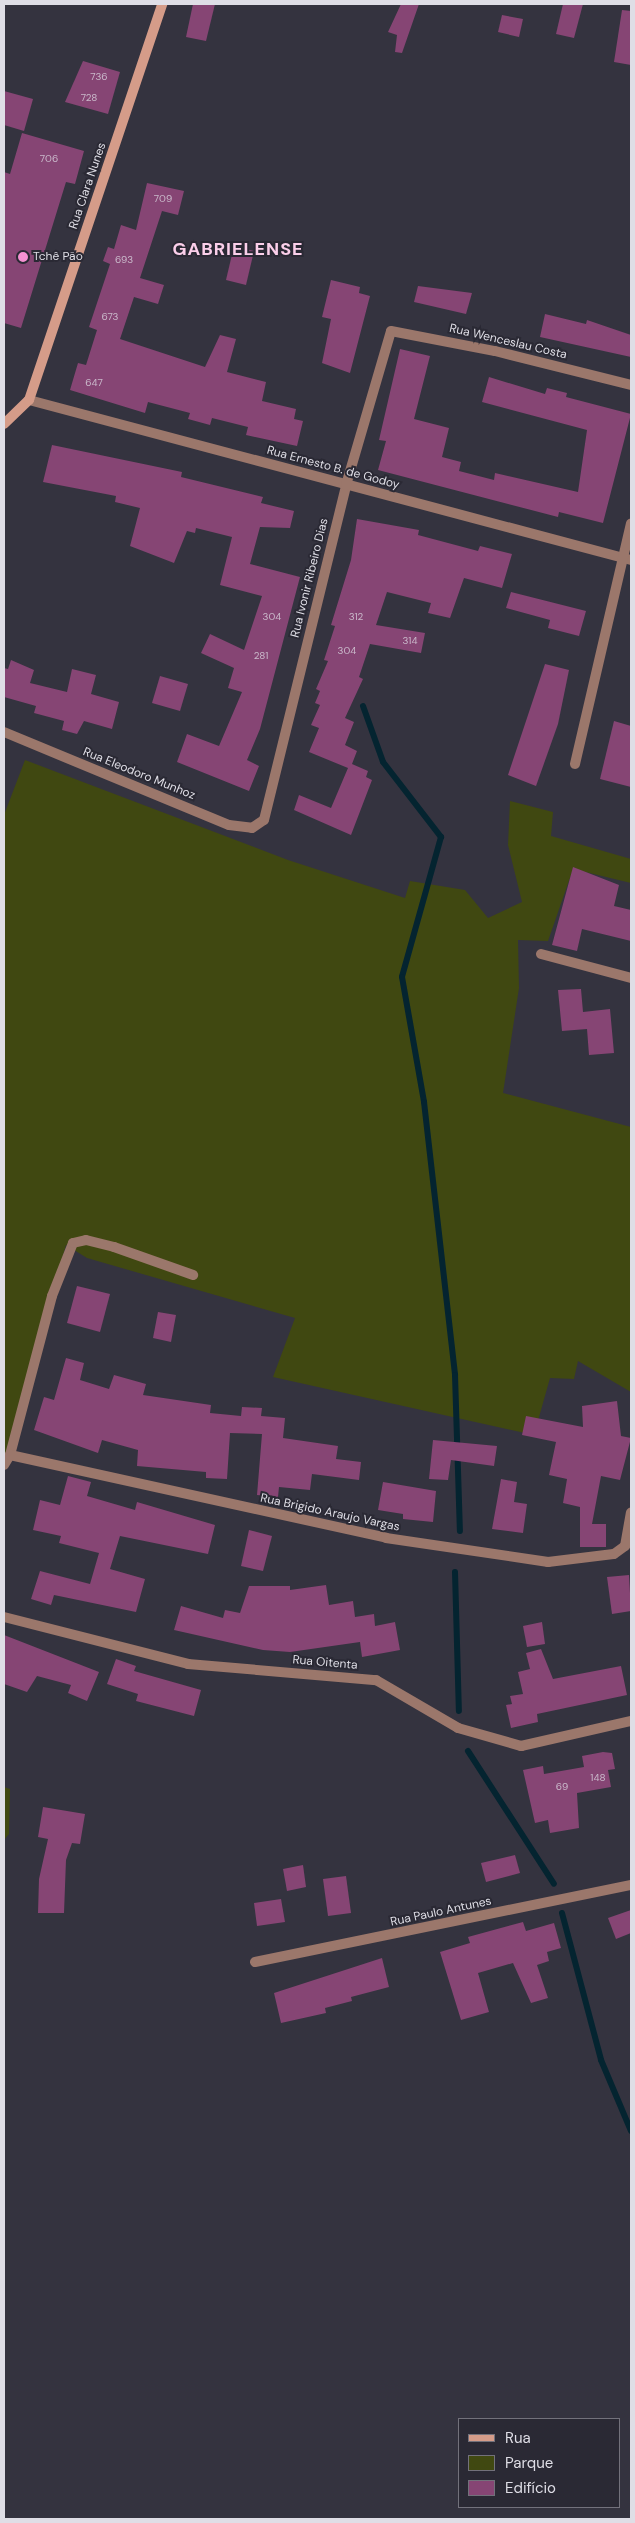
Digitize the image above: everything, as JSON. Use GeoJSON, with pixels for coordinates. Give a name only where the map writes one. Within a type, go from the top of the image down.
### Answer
{"type":"FeatureCollection","features":[{"type":"Feature","properties":{"kind":"street","name":"Rua Clara Nunes"},"geometry":{"type":"LineString","coordinates":[[4,424],[29,400],[162,4]]}},
{"type":"Feature","properties":{"kind":"street","name":"Rua Wenceslau Costa"},"geometry":{"type":"LineString","coordinates":[[384,342],[398,330],[631,385]]}},
{"type":"Feature","properties":{"kind":"street","name":"Rua Ivonir Ribeiro Dias"},"geometry":{"type":"LineString","coordinates":[[264,820],[346,484],[384,342]]}},
{"type":"Feature","properties":{"kind":"street","name":"Rua Ernesto B. de Godoy"},"geometry":{"type":"LineString","coordinates":[[29,400],[628,559]]}},
{"type":"Feature","properties":{"kind":"street"},"geometry":{"type":"LineString","coordinates":[[575,764],[628,559],[631,523]]}},
{"type":"Feature","properties":{"kind":"street","name":"Rua Eleodoro Munhoz"},"geometry":{"type":"LineString","coordinates":[[4,732],[229,825],[252,828],[264,820]]}},
{"type":"Feature","properties":{"kind":"street"},"geometry":{"type":"LineString","coordinates":[[541,954],[631,978]]}},
{"type":"Feature","properties":{"kind":"street"},"geometry":{"type":"LineString","coordinates":[[4,1465],[10,1455],[52,1296],[73,1242],[86,1240],[114,1247],[193,1275]]}},
{"type":"Feature","properties":{"kind":"street","name":"Rua Brigido Araujo Vargas"},"geometry":{"type":"LineString","coordinates":[[10,1455],[386,1538],[548,1562],[614,1554],[625,1546],[631,1513]]}},
{"type":"Feature","properties":{"kind":"street","name":"Rua Oitenta"},"geometry":{"type":"LineString","coordinates":[[4,1617],[188,1664],[376,1680],[458,1728],[522,1746],[631,1721]]}},
{"type":"Feature","properties":{"kind":"street","name":"Rua Paulo Antunes"},"geometry":{"type":"LineString","coordinates":[[255,1962],[631,1885]]}},
{"type":"Feature","properties":{"kind":"green space"},"geometry":{"type":"Polygon","coordinates":[[[25,760],[288,860],[405,898],[410,881],[465,890],[488,918],[522,902],[508,845],[510,801],[553,812],[551,836],[631,859],[631,883],[573,869],[548,941],[518,940],[519,988],[503,1093],[631,1127],[631,1392],[578,1361],[574,1379],[550,1378],[534,1435],[273,1377],[295,1318],[87,1258],[66,1245],[4,1460],[4,815],[25,760]]]}},
{"type":"Feature","properties":{"kind":"green space"},"geometry":{"type":"Polygon","coordinates":[[[4,1787],[10,1789],[9,1834],[4,1840],[4,1787]]]}},
{"type":"Feature","properties":{"kind":"building"},"geometry":{"type":"Polygon","coordinates":[[[193,4],[215,4],[206,41],[186,37],[193,4]]]}},
{"type":"Feature","properties":{"kind":"building"},"geometry":{"type":"Polygon","coordinates":[[[401,4],[419,4],[402,53],[395,52],[397,35],[388,32],[401,4]]]}},
{"type":"Feature","properties":{"kind":"building"},"geometry":{"type":"Polygon","coordinates":[[[563,4],[583,4],[574,38],[556,34],[563,4]]]}},
{"type":"Feature","properties":{"kind":"building"},"geometry":{"type":"Polygon","coordinates":[[[622,10],[631,11],[631,65],[614,62],[622,10]]]}},
{"type":"Feature","properties":{"kind":"building"},"geometry":{"type":"Polygon","coordinates":[[[502,15],[523,19],[519,37],[498,32],[502,15]]]}},
{"type":"Feature","properties":{"kind":"building"},"geometry":{"type":"Polygon","coordinates":[[[83,61],[120,72],[108,114],[65,102],[83,61]]]}},
{"type":"Feature","properties":{"kind":"building"},"geometry":{"type":"Polygon","coordinates":[[[4,91],[33,99],[24,131],[4,125],[4,91]]]}},
{"type":"Feature","properties":{"kind":"building","name":"Tchê Pão"},"geometry":{"type":"Polygon","coordinates":[[[22,133],[84,151],[75,184],[66,182],[21,328],[4,323],[4,172],[10,174],[22,133]]]}},
{"type":"Feature","properties":{"kind":"building"},"geometry":{"type":"Polygon","coordinates":[[[147,183],[184,191],[178,215],[162,211],[140,278],[164,285],[158,304],[134,297],[120,339],[205,367],[220,335],[236,339],[227,372],[266,382],[262,401],[296,409],[294,419],[303,421],[297,446],[246,435],[248,427],[212,418],[210,425],[188,419],[190,413],[148,402],[145,413],[70,390],[78,363],[86,365],[97,330],[89,327],[110,264],[103,261],[108,247],[114,249],[121,225],[136,230],[147,183]]]}},
{"type":"Feature","properties":{"kind":"building"},"geometry":{"type":"Polygon","coordinates":[[[234,246],[254,251],[246,285],[226,280],[234,246]]]}},
{"type":"Feature","properties":{"kind":"building"},"geometry":{"type":"Polygon","coordinates":[[[331,280],[360,287],[359,293],[370,296],[350,373],[322,363],[331,319],[322,317],[331,280]]]}},
{"type":"Feature","properties":{"kind":"building"},"geometry":{"type":"Polygon","coordinates":[[[418,286],[472,293],[466,314],[414,302],[418,286]]]}},
{"type":"Feature","properties":{"kind":"building"},"geometry":{"type":"Polygon","coordinates":[[[545,314],[586,324],[587,320],[631,335],[631,357],[540,337],[545,314]]]}},
{"type":"Feature","properties":{"kind":"building"},"geometry":{"type":"Polygon","coordinates":[[[400,349],[430,356],[414,419],[449,428],[442,457],[461,462],[459,471],[494,480],[495,473],[578,492],[587,430],[482,402],[489,377],[545,394],[547,388],[567,393],[566,397],[631,414],[603,523],[559,512],[558,517],[378,470],[386,441],[379,440],[400,349]]]}},
{"type":"Feature","properties":{"kind":"building"},"geometry":{"type":"Polygon","coordinates":[[[52,445],[182,472],[181,477],[263,497],[261,503],[294,511],[290,528],[260,527],[250,564],[300,577],[260,729],[247,760],[259,766],[249,791],[177,762],[187,734],[219,746],[242,692],[228,688],[234,668],[201,653],[210,634],[244,650],[262,596],[220,585],[232,537],[196,528],[195,533],[187,531],[174,563],[130,546],[140,508],[115,502],[116,496],[43,482],[52,445]]]}},
{"type":"Feature","properties":{"kind":"building"},"geometry":{"type":"Polygon","coordinates":[[[357,519],[419,530],[418,535],[478,551],[480,546],[512,554],[502,588],[464,578],[450,618],[428,613],[431,603],[387,592],[376,625],[425,633],[421,653],[370,644],[359,677],[363,679],[345,718],[354,722],[345,745],[357,751],[352,764],[368,771],[366,777],[372,780],[351,835],[294,810],[299,795],[331,808],[348,768],[309,752],[319,728],[311,725],[320,705],[315,703],[320,691],[316,689],[328,661],[324,660],[335,626],[331,625],[351,560],[357,519]]]}},
{"type":"Feature","properties":{"kind":"building"},"geometry":{"type":"Polygon","coordinates":[[[511,592],[586,611],[579,636],[548,628],[550,620],[506,608],[511,592]]]}},
{"type":"Feature","properties":{"kind":"building"},"geometry":{"type":"Polygon","coordinates":[[[11,660],[34,670],[30,683],[67,692],[72,669],[96,675],[91,694],[119,702],[112,729],[84,721],[77,734],[62,730],[64,721],[34,713],[36,706],[4,697],[4,668],[8,669],[11,660]]]}},
{"type":"Feature","properties":{"kind":"building"},"geometry":{"type":"Polygon","coordinates":[[[545,664],[569,670],[558,724],[536,786],[508,775],[545,664]]]}},
{"type":"Feature","properties":{"kind":"building"},"geometry":{"type":"Polygon","coordinates":[[[160,676],[188,684],[180,711],[152,703],[160,676]]]}},
{"type":"Feature","properties":{"kind":"building"},"geometry":{"type":"Polygon","coordinates":[[[614,721],[631,726],[631,787],[600,779],[614,721]]]}},
{"type":"Feature","properties":{"kind":"building"},"geometry":{"type":"Polygon","coordinates":[[[573,867],[619,885],[614,906],[631,910],[631,941],[582,929],[577,951],[552,945],[573,867]]]}},
{"type":"Feature","properties":{"kind":"building"},"geometry":{"type":"Polygon","coordinates":[[[581,989],[583,1012],[610,1009],[614,1053],[589,1055],[587,1029],[562,1031],[558,990],[581,989]]]}},
{"type":"Feature","properties":{"kind":"building"},"geometry":{"type":"Polygon","coordinates":[[[77,1286],[110,1294],[100,1332],[67,1323],[77,1286]]]}},
{"type":"Feature","properties":{"kind":"building"},"geometry":{"type":"Polygon","coordinates":[[[158,1312],[176,1315],[171,1342],[153,1338],[158,1312]]]}},
{"type":"Feature","properties":{"kind":"building"},"geometry":{"type":"Polygon","coordinates":[[[66,1358],[84,1363],[80,1380],[109,1389],[114,1375],[146,1384],[143,1395],[211,1405],[210,1413],[241,1416],[242,1407],[262,1408],[261,1416],[285,1418],[283,1438],[338,1446],[336,1459],[361,1462],[359,1480],[312,1474],[310,1490],[279,1487],[278,1497],[257,1495],[262,1434],[230,1433],[227,1479],[206,1478],[206,1472],[137,1466],[138,1450],[102,1440],[98,1453],[34,1430],[44,1397],[54,1400],[66,1358]]]}},
{"type":"Feature","properties":{"kind":"building"},"geometry":{"type":"Polygon","coordinates":[[[617,1401],[621,1436],[631,1438],[620,1480],[601,1476],[592,1524],[606,1524],[606,1547],[580,1547],[580,1507],[563,1503],[567,1479],[549,1475],[556,1442],[522,1435],[526,1416],[583,1427],[582,1406],[617,1401]]]}},
{"type":"Feature","properties":{"kind":"building"},"geometry":{"type":"Polygon","coordinates":[[[433,1440],[497,1446],[494,1466],[451,1460],[448,1480],[429,1479],[433,1440]]]}},
{"type":"Feature","properties":{"kind":"building"},"geometry":{"type":"Polygon","coordinates":[[[68,1476],[91,1482],[87,1496],[135,1510],[137,1502],[215,1525],[208,1554],[120,1536],[110,1569],[145,1579],[136,1612],[54,1595],[51,1605],[31,1599],[40,1571],[90,1584],[99,1553],[59,1543],[61,1536],[33,1530],[40,1500],[60,1505],[68,1476]]]}},
{"type":"Feature","properties":{"kind":"building"},"geometry":{"type":"Polygon","coordinates":[[[501,1479],[517,1482],[514,1502],[527,1504],[523,1533],[492,1529],[501,1479]]]}},
{"type":"Feature","properties":{"kind":"building"},"geometry":{"type":"Polygon","coordinates":[[[383,1482],[436,1491],[433,1522],[403,1519],[403,1514],[378,1510],[383,1482]]]}},
{"type":"Feature","properties":{"kind":"building"},"geometry":{"type":"Polygon","coordinates":[[[249,1530],[272,1536],[263,1571],[241,1566],[249,1530]]]}},
{"type":"Feature","properties":{"kind":"building"},"geometry":{"type":"Polygon","coordinates":[[[629,1575],[631,1611],[612,1614],[607,1577],[629,1575]]]}},
{"type":"Feature","properties":{"kind":"building"},"geometry":{"type":"Polygon","coordinates":[[[326,1585],[329,1605],[353,1601],[355,1617],[374,1614],[375,1626],[395,1622],[400,1650],[362,1657],[360,1642],[290,1652],[263,1650],[174,1630],[181,1606],[223,1618],[225,1610],[240,1613],[249,1586],[290,1586],[290,1590],[326,1585]]]}},
{"type":"Feature","properties":{"kind":"building"},"geometry":{"type":"Polygon","coordinates":[[[542,1622],[545,1644],[527,1647],[523,1626],[542,1622]]]}},
{"type":"Feature","properties":{"kind":"building"},"geometry":{"type":"Polygon","coordinates":[[[4,1635],[99,1672],[87,1701],[68,1693],[71,1685],[37,1676],[27,1692],[4,1684],[4,1635]]]}},
{"type":"Feature","properties":{"kind":"building"},"geometry":{"type":"Polygon","coordinates":[[[541,1649],[553,1679],[621,1666],[627,1695],[537,1714],[538,1722],[511,1728],[506,1705],[512,1704],[510,1696],[523,1694],[518,1672],[530,1669],[526,1653],[541,1649]]]}},
{"type":"Feature","properties":{"kind":"building"},"geometry":{"type":"Polygon","coordinates":[[[116,1659],[136,1666],[134,1671],[201,1690],[194,1716],[136,1701],[138,1694],[107,1684],[116,1659]]]}},
{"type":"Feature","properties":{"kind":"building"},"geometry":{"type":"Polygon","coordinates":[[[603,1752],[612,1753],[615,1769],[608,1770],[611,1787],[577,1793],[579,1828],[550,1833],[548,1820],[535,1823],[523,1770],[543,1766],[544,1774],[584,1767],[582,1756],[603,1752]]]}},
{"type":"Feature","properties":{"kind":"building"},"geometry":{"type":"Polygon","coordinates":[[[43,1807],[85,1814],[80,1844],[72,1843],[66,1860],[64,1913],[38,1913],[39,1879],[48,1839],[38,1837],[43,1807]]]}},
{"type":"Feature","properties":{"kind":"building"},"geometry":{"type":"Polygon","coordinates":[[[515,1855],[520,1873],[486,1882],[481,1863],[515,1855]]]}},
{"type":"Feature","properties":{"kind":"building"},"geometry":{"type":"Polygon","coordinates":[[[303,1865],[306,1887],[287,1891],[283,1869],[303,1865]]]}},
{"type":"Feature","properties":{"kind":"building"},"geometry":{"type":"Polygon","coordinates":[[[346,1876],[351,1913],[328,1916],[323,1879],[346,1876]]]}},
{"type":"Feature","properties":{"kind":"building"},"geometry":{"type":"Polygon","coordinates":[[[281,1899],[285,1922],[257,1926],[254,1903],[281,1899]]]}},
{"type":"Feature","properties":{"kind":"building"},"geometry":{"type":"Polygon","coordinates":[[[631,1910],[631,1933],[616,1939],[608,1918],[631,1910]]]}},
{"type":"Feature","properties":{"kind":"building"},"geometry":{"type":"Polygon","coordinates":[[[523,1922],[526,1931],[554,1923],[561,1948],[547,1952],[549,1961],[537,1965],[548,1998],[531,2003],[513,1963],[478,1973],[489,2012],[461,2020],[440,1952],[470,1943],[468,1937],[523,1922]]]}},
{"type":"Feature","properties":{"kind":"building"},"geometry":{"type":"Polygon","coordinates":[[[382,1958],[389,1987],[351,1997],[352,2001],[325,2008],[326,2013],[281,2023],[274,1993],[382,1958]]]}},
{"type":"Feature","properties":{"kind":"waterway"},"geometry":{"type":"LineString","coordinates":[[363,706],[383,762],[441,837],[402,977],[424,1102],[455,1375],[460,1531]]}},
{"type":"Feature","properties":{"kind":"waterway"},"geometry":{"type":"LineString","coordinates":[[455,1572],[459,1711]]}},
{"type":"Feature","properties":{"kind":"waterway"},"geometry":{"type":"LineString","coordinates":[[468,1751],[554,1884]]}},
{"type":"Feature","properties":{"kind":"waterway"},"geometry":{"type":"LineString","coordinates":[[562,1913],[601,2060],[631,2131]]}},
{"type":"Feature","properties":{"kind":"place","name":"Tchê Pão"},"geometry":{"type":"Point","coordinates":[23,257]}},
{"type":"Feature","properties":{"kind":"district","name":"GABRIELENSE"},"geometry":{"type":"Point","coordinates":[238,249]}}]}
